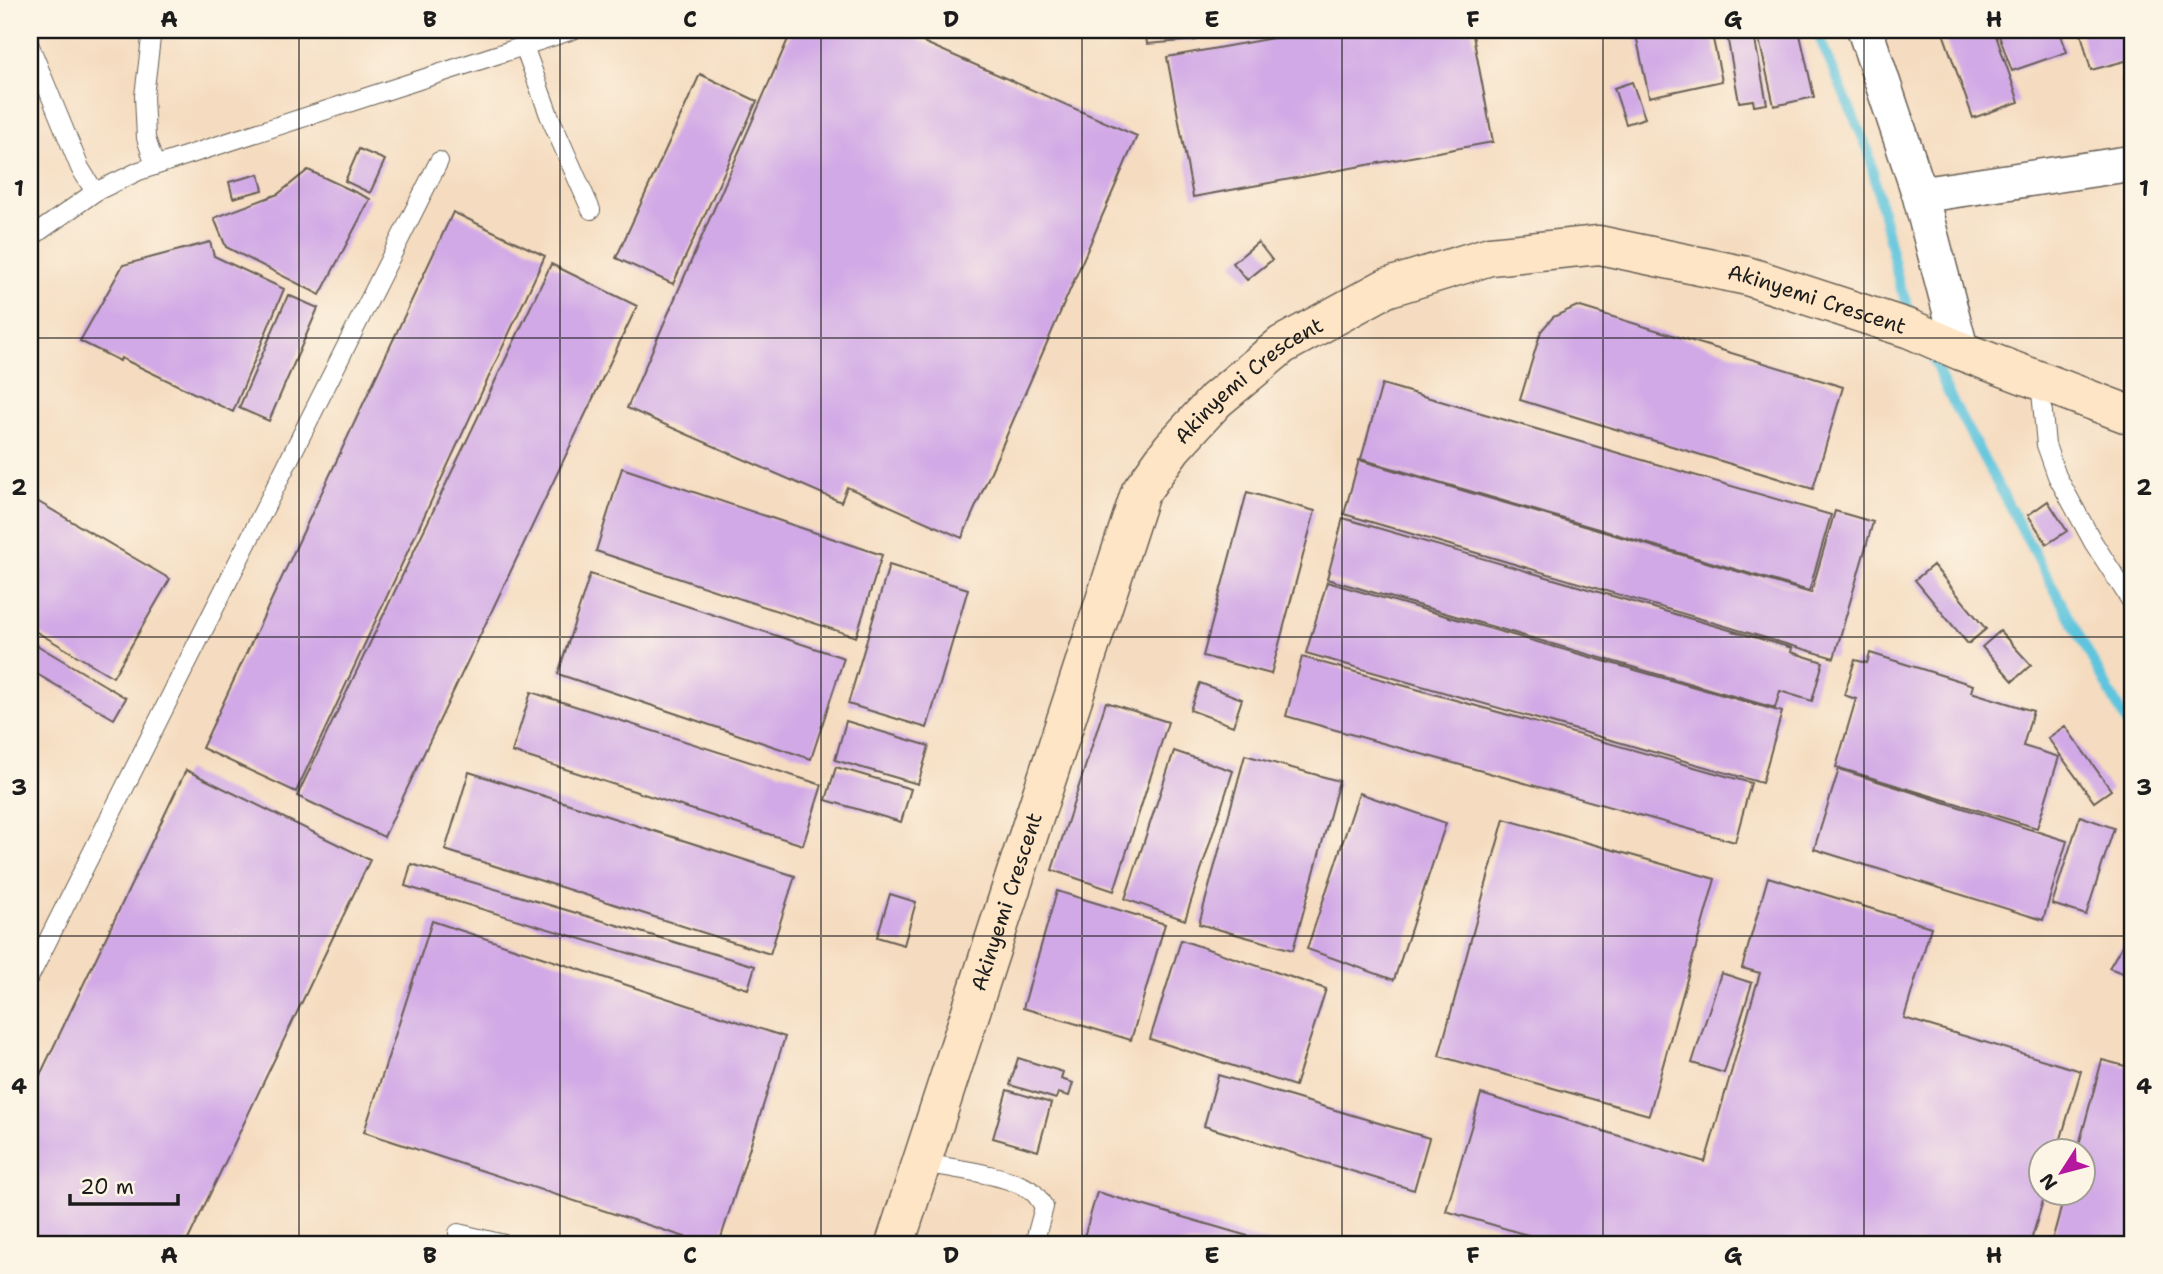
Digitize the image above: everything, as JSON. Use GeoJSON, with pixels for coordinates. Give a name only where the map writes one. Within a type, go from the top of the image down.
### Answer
{"type":"FeatureCollection","features":[{"type":"Feature","properties":{"kind":"street"},"geometry":{"type":"LineString","coordinates":[[1866,30],[1920,195],[1961,351]]}},
{"type":"Feature","properties":{"kind":"street"},"geometry":{"type":"LineString","coordinates":[[1920,195],[2133,163]]}},
{"type":"Feature","properties":{"kind":"street","name":"Akinyemi Crescent"},"geometry":{"type":"LineString","coordinates":[[895,1244],[1140,493],[1172,448],[1216,400],[1282,345],[1386,288],[1490,256],[1599,245],[1747,276],[1910,329],[2133,416]]}},
{"type":"Feature","properties":{"kind":"lane"},"geometry":{"type":"LineString","coordinates":[[152,30],[144,96],[146,138],[155,166]]}},
{"type":"Feature","properties":{"kind":"lane"},"geometry":{"type":"LineString","coordinates":[[30,238],[95,192],[155,166],[573,30]]}},
{"type":"Feature","properties":{"kind":"lane"},"geometry":{"type":"LineString","coordinates":[[30,46],[80,168],[95,192]]}},
{"type":"Feature","properties":{"kind":"lane"},"geometry":{"type":"LineString","coordinates":[[524,46],[549,116],[591,210]]}},
{"type":"Feature","properties":{"kind":"lane"},"geometry":{"type":"LineString","coordinates":[[30,976],[439,161]]}},
{"type":"Feature","properties":{"kind":"lane"},"geometry":{"type":"LineString","coordinates":[[2040,381],[2046,445],[2057,476],[2093,542],[2133,604]]}},
{"type":"Feature","properties":{"kind":"lane"},"geometry":{"type":"LineString","coordinates":[[922,1163],[987,1175],[1021,1185],[1034,1193],[1044,1207],[1034,1244]]}},
{"type":"Feature","properties":{"kind":"lane"},"geometry":{"type":"LineString","coordinates":[[458,1233],[504,1244]]}},
{"type":"Feature","properties":{"kind":"building"},"geometry":{"type":"Polygon","coordinates":[[[792,30],[896,30],[1137,136],[962,538],[847,487],[841,502],[627,408],[792,30]]]}},
{"type":"Feature","properties":{"kind":"building"},"geometry":{"type":"Polygon","coordinates":[[[1145,30],[1195,30],[1196,40],[1147,44],[1145,30]]]}},
{"type":"Feature","properties":{"kind":"building"},"geometry":{"type":"Polygon","coordinates":[[[1318,30],[1472,30],[1493,142],[1193,197],[1167,57],[1318,30]]]}},
{"type":"Feature","properties":{"kind":"building"},"geometry":{"type":"Polygon","coordinates":[[[1635,30],[1711,30],[1722,81],[1649,97],[1635,30]]]}},
{"type":"Feature","properties":{"kind":"building"},"geometry":{"type":"Polygon","coordinates":[[[1726,30],[1753,30],[1767,104],[1754,106],[1753,100],[1739,102],[1726,30]]]}},
{"type":"Feature","properties":{"kind":"building"},"geometry":{"type":"Polygon","coordinates":[[[1757,30],[1799,30],[1814,97],[1774,106],[1757,30]]]}},
{"type":"Feature","properties":{"kind":"building"},"geometry":{"type":"Polygon","coordinates":[[[1942,30],[1994,30],[2019,102],[1973,118],[1942,30]]]}},
{"type":"Feature","properties":{"kind":"building"},"geometry":{"type":"Polygon","coordinates":[[[1997,30],[2059,30],[2067,52],[2012,71],[1997,30]]]}},
{"type":"Feature","properties":{"kind":"building"},"geometry":{"type":"Polygon","coordinates":[[[2080,30],[2133,30],[2133,59],[2091,70],[2080,30]]]}},
{"type":"Feature","properties":{"kind":"building"},"geometry":{"type":"Polygon","coordinates":[[[700,74],[757,101],[673,284],[616,258],[700,74]]]}},
{"type":"Feature","properties":{"kind":"building"},"geometry":{"type":"Polygon","coordinates":[[[2133,76],[2133,99],[2130,100],[2124,78],[2133,76]]]}},
{"type":"Feature","properties":{"kind":"building"},"geometry":{"type":"Polygon","coordinates":[[[1632,82],[1645,118],[1626,124],[1614,88],[1632,82]]]}},
{"type":"Feature","properties":{"kind":"building"},"geometry":{"type":"Polygon","coordinates":[[[359,149],[385,160],[370,193],[345,181],[359,149]]]}},
{"type":"Feature","properties":{"kind":"building"},"geometry":{"type":"Polygon","coordinates":[[[308,170],[370,199],[320,295],[226,247],[214,218],[278,194],[308,170]]]}},
{"type":"Feature","properties":{"kind":"building"},"geometry":{"type":"Polygon","coordinates":[[[259,174],[263,190],[233,198],[229,182],[259,174]]]}},
{"type":"Feature","properties":{"kind":"building"},"geometry":{"type":"Polygon","coordinates":[[[453,212],[545,256],[296,792],[202,748],[453,212]]]}},
{"type":"Feature","properties":{"kind":"building"},"geometry":{"type":"Polygon","coordinates":[[[210,242],[214,256],[284,289],[233,412],[80,341],[123,265],[210,242]]]}},
{"type":"Feature","properties":{"kind":"building"},"geometry":{"type":"Polygon","coordinates":[[[1258,242],[1272,260],[1247,280],[1233,263],[1258,242]]]}},
{"type":"Feature","properties":{"kind":"building"},"geometry":{"type":"Polygon","coordinates":[[[551,264],[637,306],[384,837],[297,796],[551,264]]]}},
{"type":"Feature","properties":{"kind":"building"},"geometry":{"type":"Polygon","coordinates":[[[288,295],[318,308],[269,421],[239,408],[288,295]]]}},
{"type":"Feature","properties":{"kind":"building"},"geometry":{"type":"Polygon","coordinates":[[[1577,306],[1843,387],[1813,489],[1520,400],[1541,331],[1553,317],[1577,306]]]}},
{"type":"Feature","properties":{"kind":"building"},"geometry":{"type":"Polygon","coordinates":[[[1382,384],[1831,515],[1809,591],[1361,459],[1382,384]]]}},
{"type":"Feature","properties":{"kind":"building"},"geometry":{"type":"Polygon","coordinates":[[[1359,460],[1811,593],[1835,511],[1873,522],[1834,658],[1344,514],[1359,460]]]}},
{"type":"Feature","properties":{"kind":"building"},"geometry":{"type":"Polygon","coordinates":[[[622,468],[882,555],[856,637],[596,551],[622,468]]]}},
{"type":"Feature","properties":{"kind":"building"},"geometry":{"type":"Polygon","coordinates":[[[1247,492],[1315,511],[1271,674],[1203,656],[1247,492]]]}},
{"type":"Feature","properties":{"kind":"building"},"geometry":{"type":"Polygon","coordinates":[[[30,497],[170,579],[113,677],[30,628],[30,497]]]}},
{"type":"Feature","properties":{"kind":"building"},"geometry":{"type":"Polygon","coordinates":[[[2048,501],[2067,531],[2047,544],[2028,515],[2048,501]]]}},
{"type":"Feature","properties":{"kind":"building"},"geometry":{"type":"Polygon","coordinates":[[[1343,518],[1792,648],[1791,652],[1823,662],[1812,701],[1780,691],[1775,708],[1327,579],[1343,518]]]}},
{"type":"Feature","properties":{"kind":"building"},"geometry":{"type":"Polygon","coordinates":[[[889,565],[968,589],[927,728],[848,704],[889,565]]]}},
{"type":"Feature","properties":{"kind":"building"},"geometry":{"type":"Polygon","coordinates":[[[1933,565],[1986,629],[1968,644],[1915,580],[1933,565]]]}},
{"type":"Feature","properties":{"kind":"building"},"geometry":{"type":"Polygon","coordinates":[[[590,574],[844,658],[811,759],[558,674],[590,574]]]}},
{"type":"Feature","properties":{"kind":"building"},"geometry":{"type":"Polygon","coordinates":[[[1327,582],[1782,712],[1762,783],[1306,653],[1327,582]]]}},
{"type":"Feature","properties":{"kind":"building"},"geometry":{"type":"Polygon","coordinates":[[[2000,631],[2031,665],[2013,681],[1982,647],[2000,631]]]}},
{"type":"Feature","properties":{"kind":"building"},"geometry":{"type":"Polygon","coordinates":[[[30,641],[126,698],[114,719],[30,670],[30,641]]]}},
{"type":"Feature","properties":{"kind":"building"},"geometry":{"type":"Polygon","coordinates":[[[1870,653],[1973,685],[1971,692],[2033,711],[2023,746],[2059,757],[2037,828],[1836,767],[1856,699],[1844,695],[1855,660],[1867,663],[1870,653]]]}},
{"type":"Feature","properties":{"kind":"building"},"geometry":{"type":"Polygon","coordinates":[[[1302,657],[1751,783],[1735,842],[1286,716],[1302,657]]]}},
{"type":"Feature","properties":{"kind":"building"},"geometry":{"type":"Polygon","coordinates":[[[1200,683],[1242,699],[1233,726],[1190,710],[1200,683]]]}},
{"type":"Feature","properties":{"kind":"building"},"geometry":{"type":"Polygon","coordinates":[[[531,692],[822,785],[803,845],[512,752],[531,692]]]}},
{"type":"Feature","properties":{"kind":"building"},"geometry":{"type":"Polygon","coordinates":[[[1106,702],[1168,722],[1114,891],[1052,870],[1106,702]]]}},
{"type":"Feature","properties":{"kind":"building"},"geometry":{"type":"Polygon","coordinates":[[[846,721],[929,746],[918,784],[835,760],[846,721]]]}},
{"type":"Feature","properties":{"kind":"building"},"geometry":{"type":"Polygon","coordinates":[[[2065,726],[2111,790],[2094,802],[2048,738],[2065,726]]]}},
{"type":"Feature","properties":{"kind":"building"},"geometry":{"type":"Polygon","coordinates":[[[1174,751],[1233,771],[1185,920],[1125,899],[1174,751]]]}},
{"type":"Feature","properties":{"kind":"building"},"geometry":{"type":"Polygon","coordinates":[[[1245,755],[1339,781],[1293,950],[1199,924],[1245,755]]]}},
{"type":"Feature","properties":{"kind":"building"},"geometry":{"type":"Polygon","coordinates":[[[836,767],[911,789],[901,822],[826,800],[836,767]]]}},
{"type":"Feature","properties":{"kind":"building"},"geometry":{"type":"Polygon","coordinates":[[[1839,769],[2067,841],[2043,920],[1814,849],[1839,769]]]}},
{"type":"Feature","properties":{"kind":"building"},"geometry":{"type":"Polygon","coordinates":[[[186,770],[370,860],[186,1244],[30,1244],[30,1096],[186,770]]]}},
{"type":"Feature","properties":{"kind":"building"},"geometry":{"type":"Polygon","coordinates":[[[469,772],[795,876],[770,954],[445,850],[469,772]]]}},
{"type":"Feature","properties":{"kind":"building"},"geometry":{"type":"Polygon","coordinates":[[[1359,793],[1446,823],[1394,980],[1307,949],[1359,793]]]}},
{"type":"Feature","properties":{"kind":"building"},"geometry":{"type":"Polygon","coordinates":[[[2080,816],[2114,828],[2086,915],[2052,904],[2080,816]]]}},
{"type":"Feature","properties":{"kind":"building"},"geometry":{"type":"Polygon","coordinates":[[[1504,819],[1715,879],[1649,1115],[1439,1056],[1504,819]]]}},
{"type":"Feature","properties":{"kind":"building"},"geometry":{"type":"Polygon","coordinates":[[[411,864],[755,966],[748,989],[405,886],[411,864]]]}},
{"type":"Feature","properties":{"kind":"building"},"geometry":{"type":"Polygon","coordinates":[[[1768,877],[1931,927],[1904,1018],[2081,1071],[2061,1138],[2026,1138],[2026,1208],[2041,1208],[2030,1244],[1558,1244],[1446,1211],[1481,1094],[1705,1162],[1760,973],[1742,968],[1768,877]]]}},
{"type":"Feature","properties":{"kind":"building"},"geometry":{"type":"Polygon","coordinates":[[[1057,891],[1165,924],[1131,1040],[1023,1008],[1057,891]]]}},
{"type":"Feature","properties":{"kind":"building"},"geometry":{"type":"Polygon","coordinates":[[[890,894],[916,902],[904,945],[877,937],[890,894]]]}},
{"type":"Feature","properties":{"kind":"building"},"geometry":{"type":"Polygon","coordinates":[[[432,921],[785,1037],[719,1244],[706,1244],[364,1132],[432,921]]]}},
{"type":"Feature","properties":{"kind":"building"},"geometry":{"type":"Polygon","coordinates":[[[2133,927],[2133,977],[2109,968],[2133,927]]]}},
{"type":"Feature","properties":{"kind":"building"},"geometry":{"type":"Polygon","coordinates":[[[1181,940],[1326,989],[1295,1086],[1150,1039],[1181,940]]]}},
{"type":"Feature","properties":{"kind":"building"},"geometry":{"type":"Polygon","coordinates":[[[1721,973],[1752,983],[1724,1073],[1692,1063],[1721,973]]]}},
{"type":"Feature","properties":{"kind":"building"},"geometry":{"type":"Polygon","coordinates":[[[1018,1058],[1063,1072],[1061,1079],[1073,1083],[1069,1096],[1058,1093],[1056,1099],[1010,1085],[1018,1058]]]}},
{"type":"Feature","properties":{"kind":"building"},"geometry":{"type":"Polygon","coordinates":[[[2102,1060],[2133,1068],[2133,1244],[2051,1244],[2061,1208],[2096,1208],[2096,1138],[2081,1138],[2102,1060]]]}},
{"type":"Feature","properties":{"kind":"building"},"geometry":{"type":"Polygon","coordinates":[[[1218,1075],[1429,1138],[1414,1190],[1204,1126],[1218,1075]]]}},
{"type":"Feature","properties":{"kind":"building"},"geometry":{"type":"Polygon","coordinates":[[[1007,1090],[1051,1103],[1038,1151],[993,1138],[1007,1090]]]}},
{"type":"Feature","properties":{"kind":"building"},"geometry":{"type":"Polygon","coordinates":[[[1097,1192],[1275,1244],[1082,1244],[1097,1192]]]}},
{"type":"Feature","properties":{"kind":"waterway"},"geometry":{"type":"LineString","coordinates":[[1816,30],[1868,150],[1900,287],[1915,321]]}},
{"type":"Feature","properties":{"kind":"waterway"},"geometry":{"type":"LineString","coordinates":[[1928,348],[1946,389],[2133,735]]}}]}
